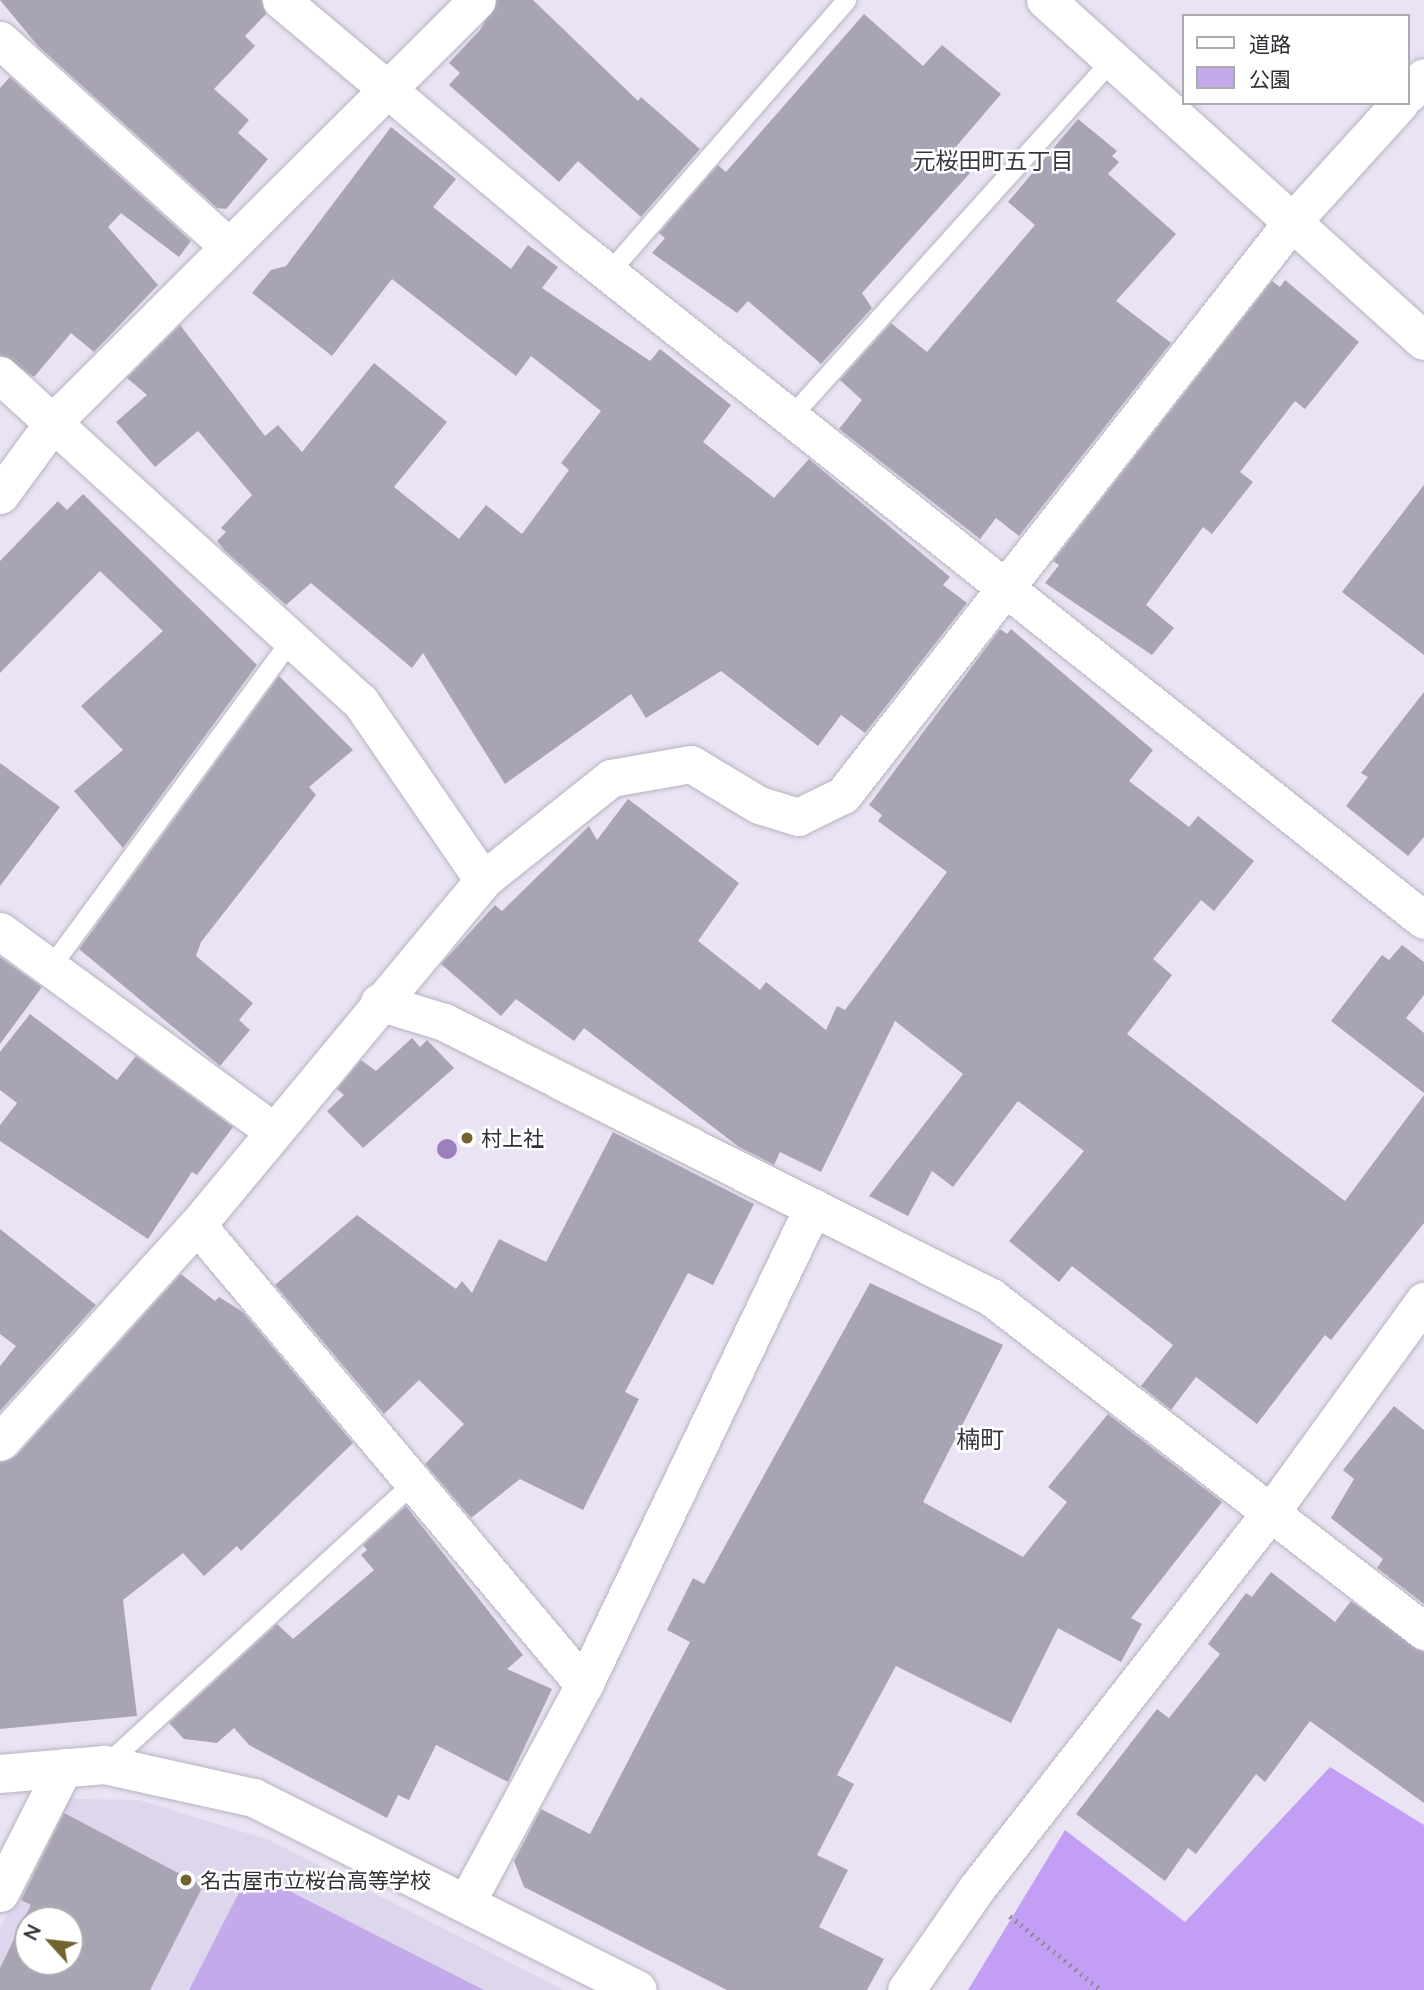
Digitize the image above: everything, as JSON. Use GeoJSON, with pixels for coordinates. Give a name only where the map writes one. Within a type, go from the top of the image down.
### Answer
{"type":"FeatureCollection","features":[{"type":"Feature","properties":{"kind":"street"},"geometry":{"type":"LineString","coordinates":[[281,0],[383,92],[1424,920]]}},
{"type":"Feature","properties":{"kind":"street"},"geometry":{"type":"LineString","coordinates":[[0,495],[55,420],[477,0]]}},
{"type":"Feature","properties":{"kind":"street"},"geometry":{"type":"LineString","coordinates":[[1046,0],[1424,341]]}},
{"type":"Feature","properties":{"kind":"street"},"geometry":{"type":"LineString","coordinates":[[0,40],[228,246]]}},
{"type":"Feature","properties":{"kind":"street"},"geometry":{"type":"LineString","coordinates":[[1410,92],[1424,77]]}},
{"type":"Feature","properties":{"kind":"street"},"geometry":{"type":"LineString","coordinates":[[0,1442],[197,1225],[271,1129],[483,880],[611,778],[657,766],[691,764],[759,805],[798,817],[844,795],[1003,586],[1291,223],[1398,105]]}},
{"type":"Feature","properties":{"kind":"street"},"geometry":{"type":"LineString","coordinates":[[0,374],[55,420],[294,635],[360,701],[483,880]]}},
{"type":"Feature","properties":{"kind":"street"},"geometry":{"type":"LineString","coordinates":[[0,931],[271,1129]]}},
{"type":"Feature","properties":{"kind":"street"},"geometry":{"type":"LineString","coordinates":[[379,1002],[444,1022],[991,1297],[1424,1632]]}},
{"type":"Feature","properties":{"kind":"street"},"geometry":{"type":"LineString","coordinates":[[466,1903],[584,1685],[813,1207]]}},
{"type":"Feature","properties":{"kind":"street"},"geometry":{"type":"LineString","coordinates":[[197,1225],[584,1685]]}},
{"type":"Feature","properties":{"kind":"street"},"geometry":{"type":"LineString","coordinates":[[906,1990],[976,1889],[1271,1512],[1424,1301]]}},
{"type":"Feature","properties":{"kind":"street"},"geometry":{"type":"LineString","coordinates":[[0,1774],[105,1765],[254,1798],[638,1990]]}},
{"type":"Feature","properties":{"kind":"street"},"geometry":{"type":"LineString","coordinates":[[0,1893],[64,1767]]}},
{"type":"Feature","properties":{"kind":"lane"},"geometry":{"type":"LineString","coordinates":[[608,273],[846,0]]}},
{"type":"Feature","properties":{"kind":"lane"},"geometry":{"type":"LineString","coordinates":[[791,416],[1112,60]]}},
{"type":"Feature","properties":{"kind":"lane"},"geometry":{"type":"LineString","coordinates":[[51,966],[294,635]]}},
{"type":"Feature","properties":{"kind":"lane"},"geometry":{"type":"LineString","coordinates":[[105,1765],[414,1482]]}},
{"type":"Feature","properties":{"kind":"path"},"geometry":{"type":"LineString","coordinates":[[976,1889],[1101,1990]]}},
{"type":"Feature","properties":{"kind":"shaded area"},"geometry":{"type":"Polygon","coordinates":[[[1330,1767],[1424,1825],[1424,1990],[968,1990],[1065,1830],[1185,1922],[1330,1767]]]}},
{"type":"Feature","properties":{"kind":"shaded area","name":"名古屋市立桜台高等学校"},"geometry":{"type":"Polygon","coordinates":[[[64,1799],[139,1800],[269,1840],[564,1990],[0,1990],[0,1927],[64,1799]]]}},
{"type":"Feature","properties":{"kind":"green space"},"geometry":{"type":"Polygon","coordinates":[[[250,1871],[484,1990],[189,1990],[250,1871]]]}},
{"type":"Feature","properties":{"kind":"building"},"geometry":{"type":"Polygon","coordinates":[[[0,0],[261,0],[266,14],[245,36],[255,46],[214,89],[249,120],[238,133],[268,159],[226,209],[217,208],[38,46],[0,0]]]}},
{"type":"Feature","properties":{"kind":"building"},"geometry":{"type":"Polygon","coordinates":[[[497,0],[533,0],[638,101],[641,97],[700,149],[641,217],[578,161],[559,182],[449,85],[460,73],[449,63],[480,30],[497,0]]]}},
{"type":"Feature","properties":{"kind":"building"},"geometry":{"type":"Polygon","coordinates":[[[864,14],[923,66],[942,45],[1001,94],[949,155],[970,173],[862,293],[872,308],[821,364],[748,301],[737,313],[652,253],[665,238],[659,233],[718,165],[726,172],[864,14]]]}},
{"type":"Feature","properties":{"kind":"building"},"geometry":{"type":"Polygon","coordinates":[[[10,77],[191,241],[179,257],[121,213],[108,227],[158,285],[94,352],[71,333],[34,377],[0,355],[0,88],[10,77]]]}},
{"type":"Feature","properties":{"kind":"building"},"geometry":{"type":"Polygon","coordinates":[[[1078,119],[1117,151],[1112,156],[1119,162],[1108,174],[1176,234],[1116,301],[1171,343],[1019,536],[996,518],[980,539],[839,429],[862,400],[840,380],[891,323],[927,352],[1035,225],[1008,202],[1078,119]]]}},
{"type":"Feature","properties":{"kind":"building"},"geometry":{"type":"Polygon","coordinates":[[[391,127],[456,179],[433,207],[511,269],[528,245],[558,267],[542,288],[650,361],[660,349],[731,405],[703,442],[774,498],[809,459],[950,577],[943,585],[967,603],[865,733],[841,715],[818,746],[721,671],[646,718],[631,694],[505,784],[423,653],[412,668],[311,583],[286,605],[225,551],[217,541],[226,532],[221,528],[252,495],[198,431],[155,467],[116,422],[147,395],[127,378],[180,325],[265,436],[278,425],[302,452],[374,363],[447,422],[394,487],[459,539],[486,505],[522,534],[569,470],[561,463],[601,411],[531,356],[516,376],[392,279],[332,356],[252,293],[271,270],[286,266],[391,127]]]}},
{"type":"Feature","properties":{"kind":"building"},"geometry":{"type":"Polygon","coordinates":[[[1285,280],[1359,342],[1305,409],[1295,401],[1240,472],[1253,482],[1212,534],[1203,527],[1146,605],[1174,628],[1152,655],[1045,583],[1059,565],[1053,561],[1272,281],[1280,287],[1285,280]]]}},
{"type":"Feature","properties":{"kind":"building"},"geometry":{"type":"Polygon","coordinates":[[[1424,485],[1424,655],[1342,592],[1424,485]]]}},
{"type":"Feature","properties":{"kind":"building"},"geometry":{"type":"Polygon","coordinates":[[[83,494],[257,665],[123,848],[74,791],[123,750],[81,706],[163,631],[100,571],[0,673],[0,561],[58,501],[67,510],[83,494]]]}},
{"type":"Feature","properties":{"kind":"building"},"geometry":{"type":"Polygon","coordinates":[[[1000,629],[1007,634],[1011,629],[1153,750],[1129,781],[1189,827],[1198,816],[1254,861],[1214,911],[1201,900],[1153,959],[1172,975],[1127,1034],[1345,1201],[1424,1095],[1424,1223],[1331,1340],[1325,1335],[1257,1424],[1196,1377],[1171,1410],[1141,1386],[1173,1345],[1072,1266],[1059,1282],[1009,1241],[1084,1151],[1018,1101],[953,1187],[932,1171],[908,1216],[869,1196],[963,1074],[895,1021],[821,1172],[780,1152],[774,1165],[739,1147],[584,1028],[574,1041],[516,999],[501,1016],[441,964],[495,905],[502,911],[589,826],[597,840],[628,799],[739,883],[698,941],[760,990],[766,982],[826,1030],[837,1006],[845,1010],[947,872],[878,821],[882,815],[869,805],[1000,629]]]}},
{"type":"Feature","properties":{"kind":"building"},"geometry":{"type":"Polygon","coordinates":[[[279,676],[353,750],[309,787],[316,795],[201,942],[196,956],[253,1003],[239,1020],[250,1030],[220,1066],[79,949],[279,676]]]}},
{"type":"Feature","properties":{"kind":"building"},"geometry":{"type":"Polygon","coordinates":[[[1424,692],[1424,837],[1408,856],[1346,806],[1368,777],[1361,773],[1424,692]]]}},
{"type":"Feature","properties":{"kind":"building"},"geometry":{"type":"Polygon","coordinates":[[[0,763],[60,807],[0,886],[0,763]]]}},
{"type":"Feature","properties":{"kind":"building"},"geometry":{"type":"Polygon","coordinates":[[[1402,945],[1424,962],[1424,995],[1406,1018],[1424,1033],[1424,1093],[1331,1021],[1382,955],[1389,960],[1402,945]]]}},
{"type":"Feature","properties":{"kind":"building"},"geometry":{"type":"Polygon","coordinates":[[[0,957],[42,987],[0,1044],[0,957]]]}},
{"type":"Feature","properties":{"kind":"building"},"geometry":{"type":"Polygon","coordinates":[[[30,1014],[117,1080],[136,1056],[233,1127],[197,1175],[192,1172],[148,1239],[0,1141],[0,1125],[17,1103],[0,1090],[0,1052],[30,1014]]]}},
{"type":"Feature","properties":{"kind":"building"},"geometry":{"type":"Polygon","coordinates":[[[412,1038],[420,1047],[427,1040],[454,1068],[363,1148],[327,1111],[344,1095],[337,1089],[361,1060],[376,1071],[412,1038]]]}},
{"type":"Feature","properties":{"kind":"building"},"geometry":{"type":"Polygon","coordinates":[[[613,1132],[754,1204],[713,1285],[688,1273],[625,1392],[639,1399],[583,1510],[520,1479],[471,1518],[425,1464],[464,1424],[419,1380],[384,1414],[275,1285],[357,1215],[456,1289],[462,1281],[472,1293],[499,1239],[546,1262],[613,1132]]]}},
{"type":"Feature","properties":{"kind":"building"},"geometry":{"type":"Polygon","coordinates":[[[0,1229],[96,1305],[0,1411],[0,1366],[16,1346],[0,1334],[0,1229]]]}},
{"type":"Feature","properties":{"kind":"building"},"geometry":{"type":"Polygon","coordinates":[[[181,1274],[215,1301],[219,1297],[243,1312],[353,1443],[241,1551],[237,1546],[204,1576],[183,1553],[123,1600],[137,1716],[0,1729],[0,1462],[16,1456],[181,1274]]]}},
{"type":"Feature","properties":{"kind":"building"},"geometry":{"type":"Polygon","coordinates":[[[870,1283],[1003,1345],[923,1502],[1023,1557],[1067,1502],[1048,1487],[1108,1414],[1222,1502],[1131,1618],[1142,1624],[1121,1662],[1058,1628],[1011,1723],[896,1666],[837,1775],[854,1784],[817,1855],[848,1870],[819,1927],[884,1959],[867,1990],[727,1990],[524,1887],[514,1861],[541,1809],[590,1834],[690,1642],[667,1630],[693,1578],[704,1584],[870,1283]]]}},
{"type":"Feature","properties":{"kind":"building"},"geometry":{"type":"Polygon","coordinates":[[[1394,1406],[1424,1430],[1424,1604],[1377,1568],[1383,1559],[1331,1518],[1354,1479],[1343,1470],[1394,1406]]]}},
{"type":"Feature","properties":{"kind":"building"},"geometry":{"type":"Polygon","coordinates":[[[406,1506],[523,1655],[507,1669],[552,1689],[508,1782],[436,1745],[409,1800],[398,1795],[387,1818],[249,1745],[234,1728],[217,1743],[184,1739],[169,1723],[277,1624],[293,1639],[374,1570],[361,1555],[367,1550],[363,1545],[406,1506]]]}},
{"type":"Feature","properties":{"kind":"building"},"geometry":{"type":"Polygon","coordinates":[[[1271,1572],[1335,1622],[1351,1601],[1424,1652],[1424,1803],[1310,1721],[1265,1782],[1256,1774],[1196,1854],[1188,1848],[1165,1881],[1076,1814],[1157,1709],[1169,1718],[1220,1654],[1208,1644],[1246,1593],[1252,1597],[1271,1572]]]}},
{"type":"Feature","properties":{"kind":"building"},"geometry":{"type":"Polygon","coordinates":[[[64,1813],[203,1886],[150,1990],[0,1990],[0,1968],[14,1940],[14,1976],[84,1976],[84,1906],[31,1905],[21,1900],[64,1813]]]}},
{"type":"Feature","properties":{"kind":"place","name":"村上社"},"geometry":{"type":"Point","coordinates":[467,1138]}},
{"type":"Feature","properties":{"kind":"place","name":"名古屋市立桜台高等学校"},"geometry":{"type":"Point","coordinates":[186,1880]}},
{"type":"Feature","properties":{"kind":"district","name":"元桜田町五丁目"},"geometry":{"type":"Point","coordinates":[993,160]}},
{"type":"Feature","properties":{"kind":"district","name":"楠町"},"geometry":{"type":"Point","coordinates":[980,1439]}}]}
